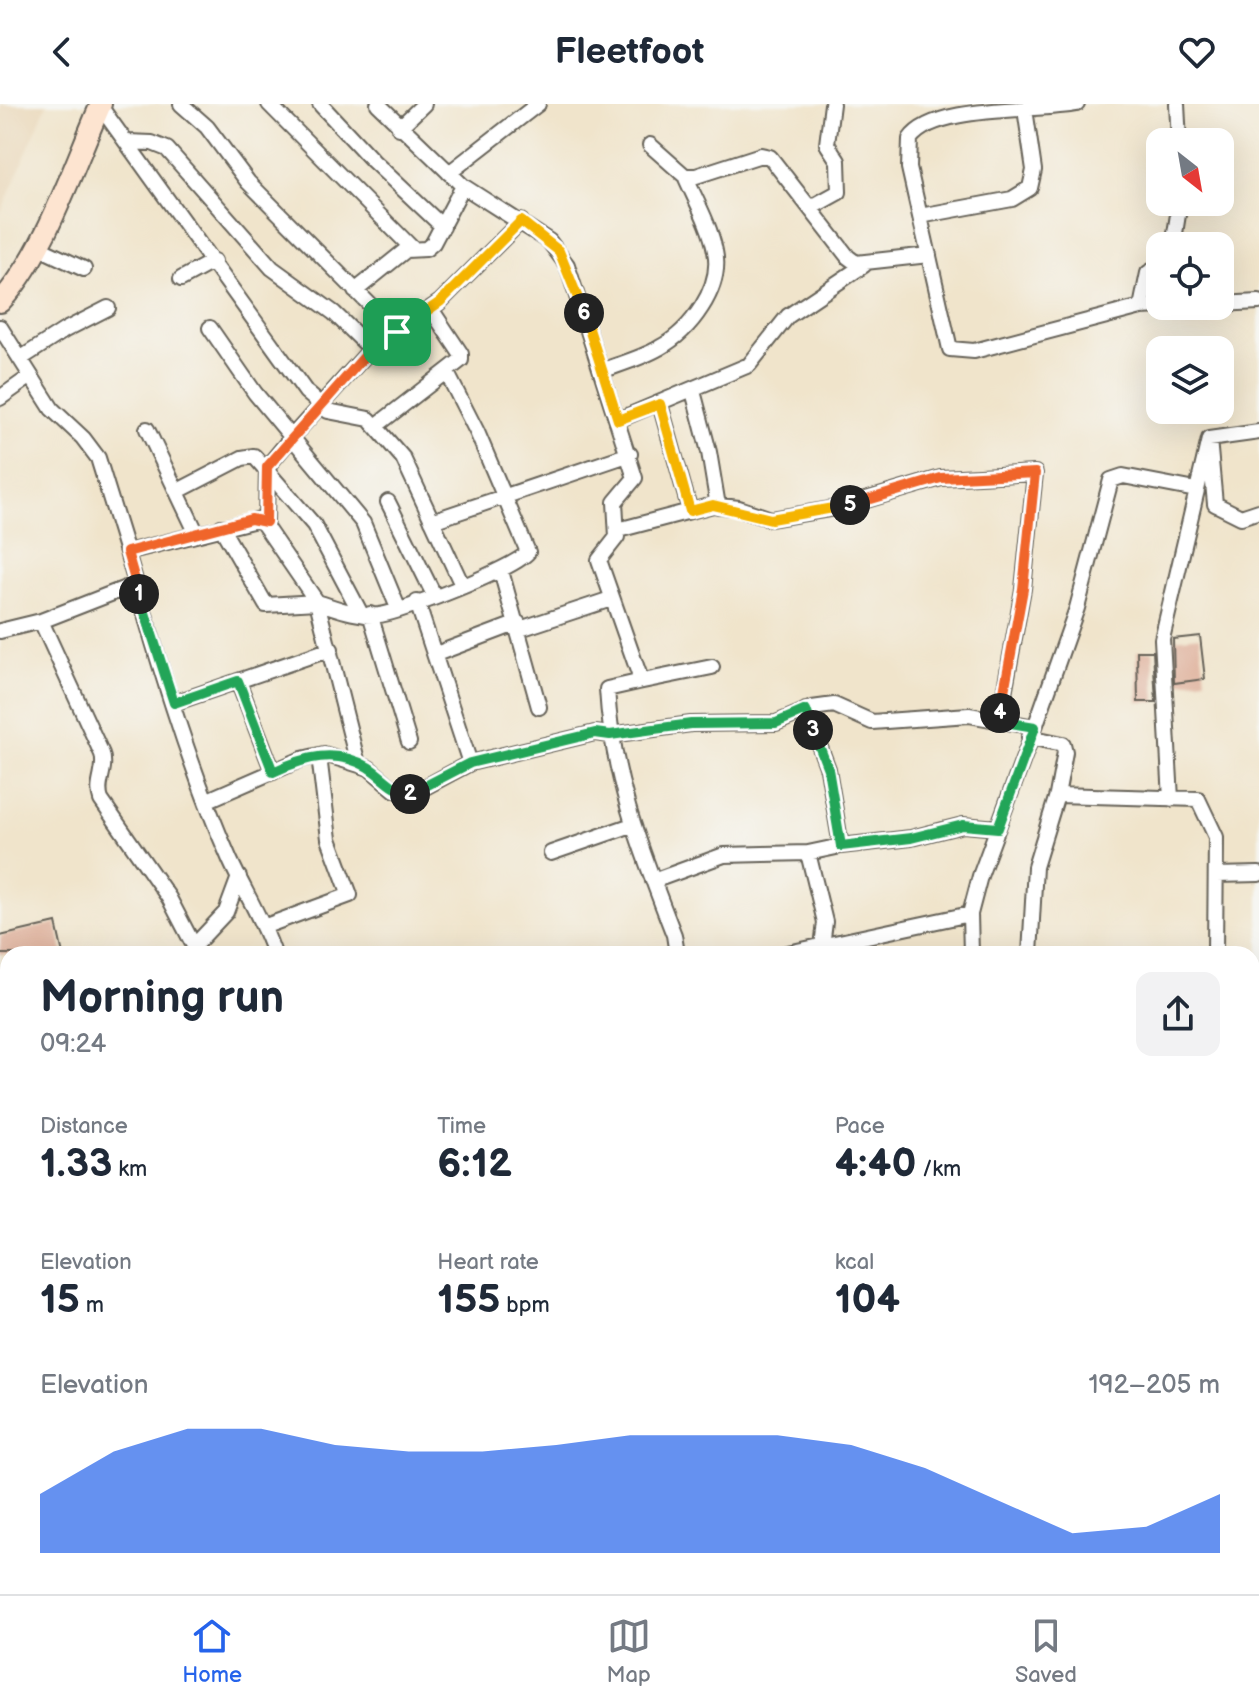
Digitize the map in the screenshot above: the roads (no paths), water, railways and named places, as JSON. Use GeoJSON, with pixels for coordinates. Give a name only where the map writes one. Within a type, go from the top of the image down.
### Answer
{"type":"FeatureCollection","features":[{"type":"Feature","properties":{"kind":"street"},"geometry":{"type":"LineString","coordinates":[[181,104],[207,127],[248,182],[397,332]]}},
{"type":"Feature","properties":{"kind":"street"},"geometry":{"type":"LineString","coordinates":[[269,104],[412,248]]}},
{"type":"Feature","properties":{"kind":"street"},"geometry":{"type":"LineString","coordinates":[[320,104],[373,161],[443,227]]}},
{"type":"Feature","properties":{"kind":"street"},"geometry":{"type":"LineString","coordinates":[[378,104],[399,128],[463,186],[549,241],[567,265],[630,454],[635,478],[615,502],[613,513],[617,537],[599,560],[639,674],[638,682]]}},
{"type":"Feature","properties":{"kind":"street"},"geometry":{"type":"LineString","coordinates":[[399,128],[424,104]]}},
{"type":"Feature","properties":{"kind":"street"},"geometry":{"type":"LineString","coordinates":[[449,173],[538,104]]}},
{"type":"Feature","properties":{"kind":"street"},"geometry":{"type":"LineString","coordinates":[[810,208],[839,192],[838,161],[827,144],[832,104]]}},
{"type":"Feature","properties":{"kind":"street"},"geometry":{"type":"LineString","coordinates":[[1077,104],[1025,109],[953,110],[925,124],[910,139],[909,168],[950,349],[974,351],[1146,307]]}},
{"type":"Feature","properties":{"kind":"street"},"geometry":{"type":"LineString","coordinates":[[1177,104],[1178,128]]}},
{"type":"Feature","properties":{"kind":"street"},"geometry":{"type":"LineString","coordinates":[[0,302],[22,275],[37,247],[100,105],[293,376],[320,405],[339,415],[361,415],[376,426],[403,458],[462,585]]}},
{"type":"Feature","properties":{"kind":"street"},"geometry":{"type":"LineString","coordinates":[[920,216],[1012,199],[1030,188],[1034,170],[1025,109]]}},
{"type":"Feature","properties":{"kind":"street"},"geometry":{"type":"LineString","coordinates":[[127,142],[152,143],[167,149],[272,268],[334,313],[371,349]]}},
{"type":"Feature","properties":{"kind":"street"},"geometry":{"type":"LineString","coordinates":[[601,371],[659,348],[679,334],[698,313],[713,282],[716,254],[711,234],[685,176],[650,145]]}},
{"type":"Feature","properties":{"kind":"street"},"geometry":{"type":"LineString","coordinates":[[685,176],[696,176],[761,155],[770,157],[848,257],[864,265]]}},
{"type":"Feature","properties":{"kind":"street"},"geometry":{"type":"LineString","coordinates":[[355,291],[400,253],[412,248],[426,249],[443,227],[463,186]]}},
{"type":"Feature","properties":{"kind":"street"},"geometry":{"type":"LineString","coordinates":[[358,764],[317,602],[266,522],[267,467],[371,349],[431,309],[521,221]]}},
{"type":"Feature","properties":{"kind":"street"},"geometry":{"type":"LineString","coordinates":[[37,247],[84,269]]}},
{"type":"Feature","properties":{"kind":"street"},"geometry":{"type":"LineString","coordinates":[[618,420],[749,365],[768,346],[788,316],[864,265],[929,255]]}},
{"type":"Feature","properties":{"kind":"street"},"geometry":{"type":"LineString","coordinates":[[181,279],[214,261]]}},
{"type":"Feature","properties":{"kind":"street"},"geometry":{"type":"LineString","coordinates":[[1141,307],[1146,283]]}},
{"type":"Feature","properties":{"kind":"street"},"geometry":{"type":"LineString","coordinates":[[1234,303],[1259,302]]}},
{"type":"Feature","properties":{"kind":"street"},"geometry":{"type":"LineString","coordinates":[[20,359],[65,330],[108,308]]}},
{"type":"Feature","properties":{"kind":"street"},"geometry":{"type":"LineString","coordinates":[[376,426],[461,360],[461,354],[431,309]]}},
{"type":"Feature","properties":{"kind":"street"},"geometry":{"type":"LineString","coordinates":[[0,327],[52,409],[83,438],[98,458],[174,703],[208,800],[271,946]]}},
{"type":"Feature","properties":{"kind":"street"},"geometry":{"type":"LineString","coordinates":[[210,328],[255,393],[363,523],[398,608]]}},
{"type":"Feature","properties":{"kind":"street"},"geometry":{"type":"LineString","coordinates":[[221,527],[266,605],[271,607],[317,602],[366,614],[417,602],[501,571],[528,552],[505,495],[447,373]]}},
{"type":"Feature","properties":{"kind":"street"},"geometry":{"type":"LineString","coordinates":[[0,398],[31,376]]}},
{"type":"Feature","properties":{"kind":"street"},"geometry":{"type":"LineString","coordinates":[[693,391],[718,506]]}},
{"type":"Feature","properties":{"kind":"street"},"geometry":{"type":"LineString","coordinates":[[660,404],[690,511]]}},
{"type":"Feature","properties":{"kind":"street"},"geometry":{"type":"LineString","coordinates":[[147,429],[197,534]]}},
{"type":"Feature","properties":{"kind":"street"},"geometry":{"type":"LineString","coordinates":[[1209,439],[1259,432]]}},
{"type":"Feature","properties":{"kind":"street"},"geometry":{"type":"LineString","coordinates":[[1171,799],[1162,639],[1209,439]]}},
{"type":"Feature","properties":{"kind":"street"},"geometry":{"type":"LineString","coordinates":[[1209,439],[1215,504],[1241,517],[1259,511]]}},
{"type":"Feature","properties":{"kind":"street"},"geometry":{"type":"LineString","coordinates":[[432,521],[630,454]]}},
{"type":"Feature","properties":{"kind":"street"},"geometry":{"type":"LineString","coordinates":[[178,491],[248,455],[267,467],[314,525],[366,614],[409,742]]}},
{"type":"Feature","properties":{"kind":"street"},"geometry":{"type":"LineString","coordinates":[[618,530],[718,506],[771,519],[842,507],[941,478],[1035,473],[1023,589],[999,721]]}},
{"type":"Feature","properties":{"kind":"street"},"geometry":{"type":"LineString","coordinates":[[971,946],[970,914],[1077,608],[1111,480],[1123,476],[1196,490]]}},
{"type":"Feature","properties":{"kind":"street"},"geometry":{"type":"LineString","coordinates":[[388,502],[434,595]]}},
{"type":"Feature","properties":{"kind":"street"},"geometry":{"type":"LineString","coordinates":[[127,552],[251,519],[266,522]]}},
{"type":"Feature","properties":{"kind":"street"},"geometry":{"type":"LineString","coordinates":[[501,571],[519,626],[539,707]]}},
{"type":"Feature","properties":{"kind":"street"},"geometry":{"type":"LineString","coordinates":[[0,631],[41,621],[136,584]]}},
{"type":"Feature","properties":{"kind":"street"},"geometry":{"type":"LineString","coordinates":[[436,654],[611,599]]}},
{"type":"Feature","properties":{"kind":"street"},"geometry":{"type":"LineString","coordinates":[[417,602],[470,763]]}},
{"type":"Feature","properties":{"kind":"street"},"geometry":{"type":"LineString","coordinates":[[41,621],[102,754],[104,770],[97,792],[169,898],[188,946]]}},
{"type":"Feature","properties":{"kind":"street"},"geometry":{"type":"LineString","coordinates":[[174,703],[331,649]]}},
{"type":"Feature","properties":{"kind":"street"},"geometry":{"type":"LineString","coordinates":[[676,946],[632,825],[610,735],[607,689],[712,667]]}},
{"type":"Feature","properties":{"kind":"street"},"geometry":{"type":"LineString","coordinates":[[238,681],[273,772]]}},
{"type":"Feature","properties":{"kind":"street"},"geometry":{"type":"LineString","coordinates":[[208,800],[302,759],[324,754],[369,768],[395,790],[412,794],[470,763],[595,733],[610,735],[714,722],[776,723],[806,710],[834,705],[872,722],[969,715],[999,721],[1065,747],[1057,795],[1035,867],[1030,946]]}},
{"type":"Feature","properties":{"kind":"street"},"geometry":{"type":"LineString","coordinates":[[806,710],[828,769],[841,846]]}},
{"type":"Feature","properties":{"kind":"street"},"geometry":{"type":"LineString","coordinates":[[263,927],[350,895],[345,873],[329,839],[320,764],[324,754]]}},
{"type":"Feature","properties":{"kind":"street"},"geometry":{"type":"LineString","coordinates":[[1057,795],[1198,799],[1216,837],[1215,946]]}},
{"type":"Feature","properties":{"kind":"street"},"geometry":{"type":"LineString","coordinates":[[551,853],[632,825]]}},
{"type":"Feature","properties":{"kind":"street"},"geometry":{"type":"LineString","coordinates":[[653,881],[724,855],[808,853],[911,838],[963,825],[998,828]]}},
{"type":"Feature","properties":{"kind":"street"},"geometry":{"type":"LineString","coordinates":[[808,853],[825,922],[822,946],[970,914]]}},
{"type":"Feature","properties":{"kind":"street"},"geometry":{"type":"LineString","coordinates":[[1216,875],[1259,874]]}},
{"type":"Feature","properties":{"kind":"street"},"geometry":{"type":"LineString","coordinates":[[194,946],[226,912],[239,877]]}}]}
